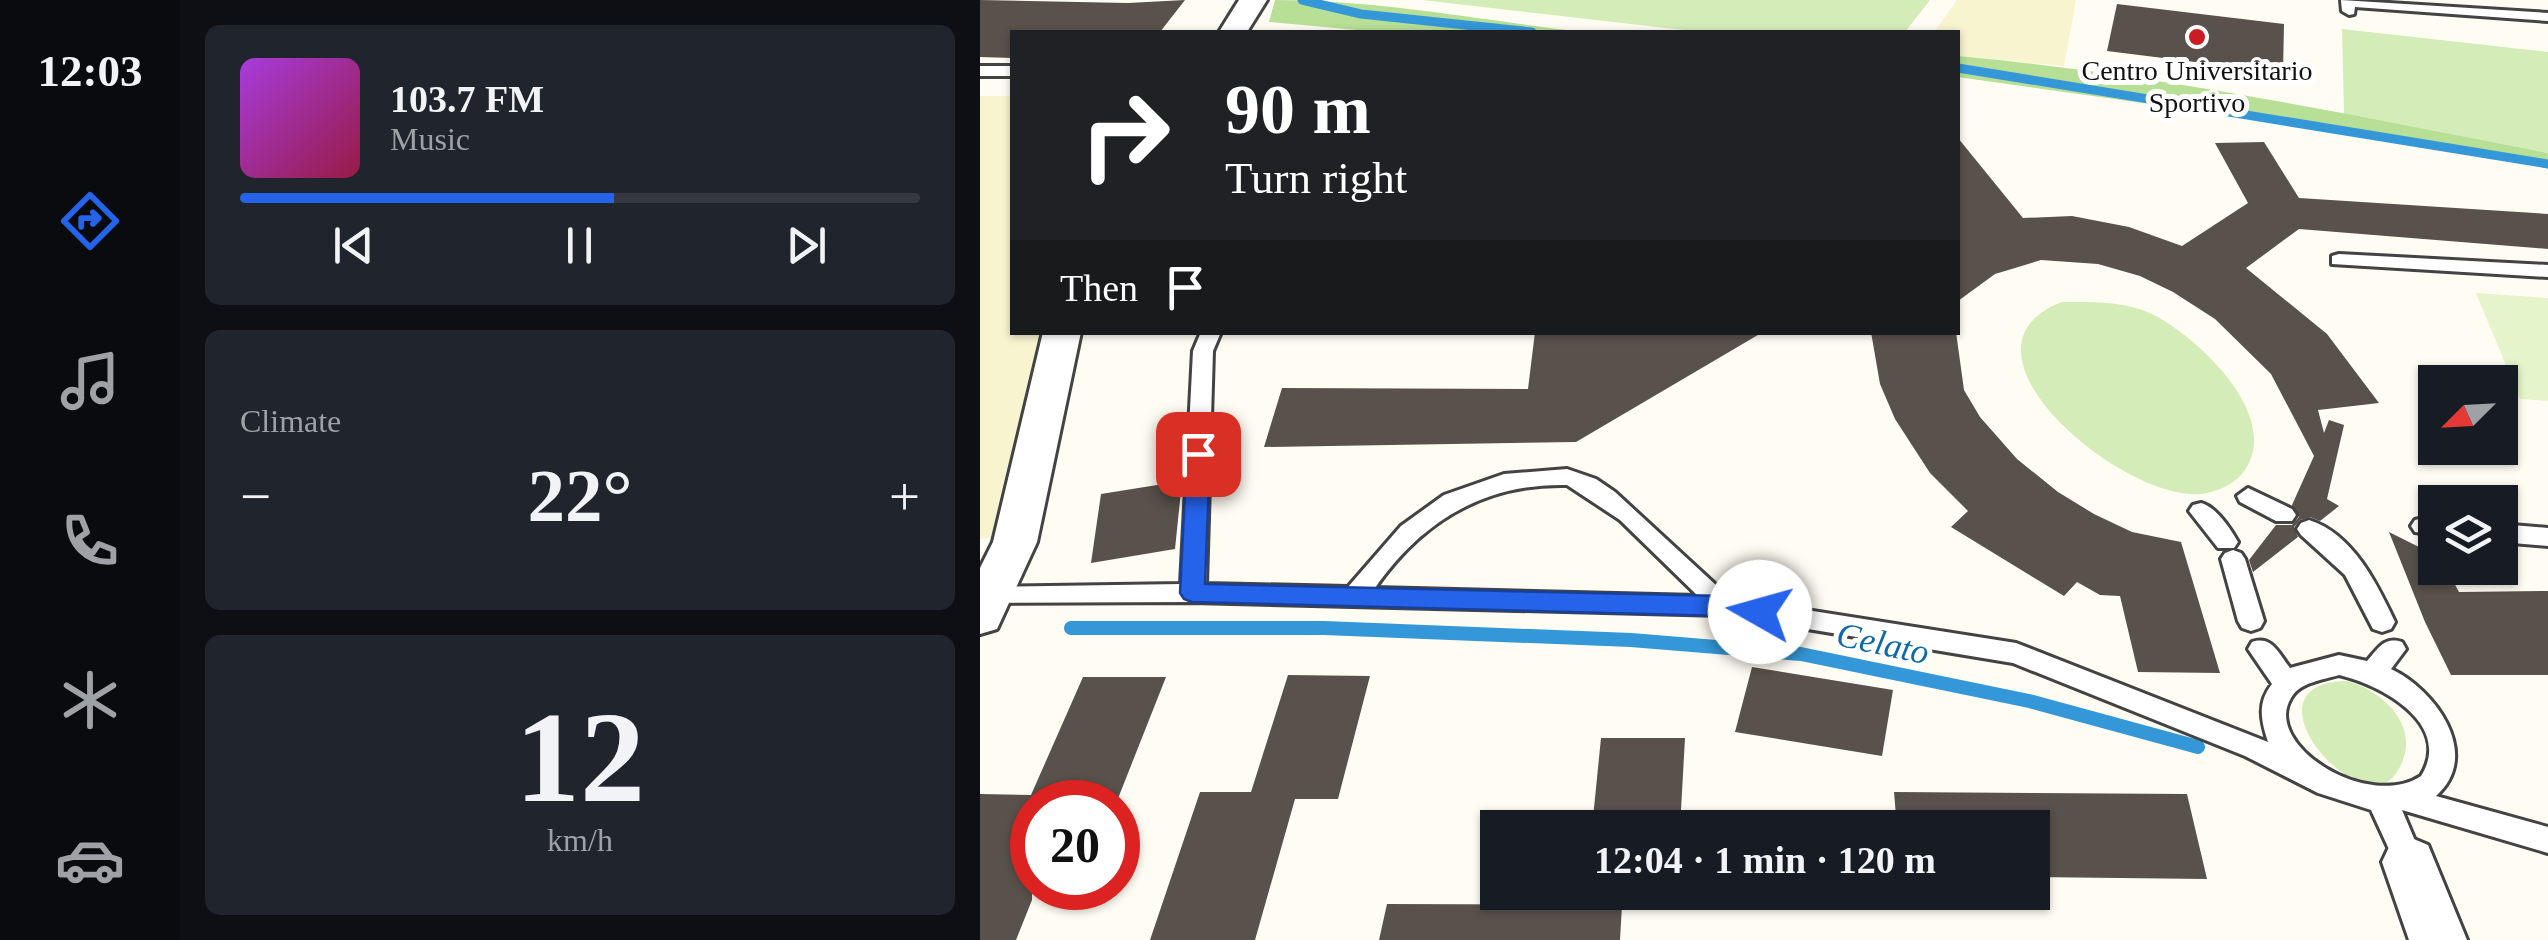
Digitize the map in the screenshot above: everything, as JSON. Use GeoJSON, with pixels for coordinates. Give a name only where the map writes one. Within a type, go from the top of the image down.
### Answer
{"type":"FeatureCollection","features":[{"type":"Feature","properties":{"kind":"street"},"geometry":{"type":"LineString","coordinates":[[1234,30],[1252,0]]}},
{"type":"Feature","properties":{"kind":"street"},"geometry":{"type":"LineString","coordinates":[[986,606],[1015,542],[1061,335]]}},
{"type":"Feature","properties":{"kind":"street"},"geometry":{"type":"LineString","coordinates":[[2409,862],[2438,940]]}},
{"type":"Feature","properties":{"kind":"lane"},"geometry":{"type":"LineString","coordinates":[[2349,11],[2347,2],[2548,17]]}},
{"type":"Feature","properties":{"kind":"lane"},"geometry":{"type":"LineString","coordinates":[[980,71],[1010,72]]}},
{"type":"Feature","properties":{"kind":"lane"},"geometry":{"type":"LineString","coordinates":[[2338,260],[2548,271]]}},
{"type":"Feature","properties":{"kind":"lane"},"geometry":{"type":"LineString","coordinates":[[1192,593],[1203,351],[1210,335]]}},
{"type":"Feature","properties":{"kind":"lane"},"geometry":{"type":"LineString","coordinates":[[1355,597],[1383,555],[1434,508],[1499,480],[1572,478],[1623,509],[1724,606]]}},
{"type":"Feature","properties":{"kind":"lane"},"geometry":{"type":"LineString","coordinates":[[2248,496],[2284,515]]}},
{"type":"Feature","properties":{"kind":"lane"},"geometry":{"type":"LineString","coordinates":[[2201,511],[2229,551],[2252,622]]}},
{"type":"Feature","properties":{"kind":"lane"},"geometry":{"type":"LineString","coordinates":[[2309,529],[2339,549],[2361,573],[2382,622]]}},
{"type":"Feature","properties":{"kind":"lane"},"geometry":{"type":"LineString","coordinates":[[2518,534],[2548,537]]}},
{"type":"Feature","properties":{"kind":"lane"},"geometry":{"type":"LineString","coordinates":[[986,606],[1192,593],[1724,606],[2016,653],[2255,748],[2346,795],[2393,800],[2548,840]]}},
{"type":"Feature","properties":{"kind":"lane"},"geometry":{"type":"LineString","coordinates":[[2260,649],[2286,682]]}},
{"type":"Feature","properties":{"kind":"lane"},"geometry":{"type":"LineString","coordinates":[[2373,672],[2393,649]]}},
{"type":"Feature","properties":{"kind":"lane"},"geometry":{"type":"LineString","coordinates":[[2313,778],[2292,760],[2279,738],[2273,718],[2276,698],[2286,682],[2308,669],[2339,665],[2373,672],[2404,689],[2428,712],[2442,738],[2442,765],[2430,786],[2393,800]]}},
{"type":"Feature","properties":{"kind":"lane"},"geometry":{"type":"LineString","coordinates":[[2393,800],[2409,862]]}},
{"type":"Feature","properties":{"kind":"shaded area"},"geometry":{"type":"Polygon","coordinates":[[[1957,0],[2076,0],[2064,66],[1960,56],[1960,30],[1935,30],[1957,0]]]}},
{"type":"Feature","properties":{"kind":"shaded area"},"geometry":{"type":"Polygon","coordinates":[[[980,96],[1010,96],[1010,335],[1048,335],[992,537],[980,539],[980,96]]]}},
{"type":"Feature","properties":{"kind":"green space"},"geometry":{"type":"Polygon","coordinates":[[[1275,0],[1314,1],[1568,30],[1356,30],[1269,22],[1275,0]]]}},
{"type":"Feature","properties":{"kind":"green space"},"geometry":{"type":"Polygon","coordinates":[[[1422,0],[1930,0],[1907,30],[1684,30],[1422,0]]]}},
{"type":"Feature","properties":{"kind":"green space"},"geometry":{"type":"Polygon","coordinates":[[[2342,29],[2548,52],[2548,153],[2344,114],[2342,29]]]}},
{"type":"Feature","properties":{"kind":"green space"},"geometry":{"type":"Polygon","coordinates":[[[1960,56],[2106,73],[2327,110],[2548,153],[2548,168],[2357,133],[1960,77],[1960,56]]]}},
{"type":"Feature","properties":{"kind":"green space"},"geometry":{"type":"Polygon","coordinates":[[[2476,293],[2548,298],[2548,401],[2520,399],[2518,365],[2506,365],[2476,293]]]}},
{"type":"Feature","properties":{"kind":"green space"},"geometry":{"type":"Polygon","coordinates":[[[2062,302],[2108,303],[2142,310],[2170,325],[2209,357],[2227,376],[2251,420],[2254,442],[2242,474],[2207,493],[2174,492],[2135,477],[2095,453],[2060,422],[2033,388],[2021,354],[2029,325],[2062,302]]]}},
{"type":"Feature","properties":{"kind":"green space"},"geometry":{"type":"Polygon","coordinates":[[[2347,681],[2387,704],[2403,728],[2404,756],[2395,775],[2384,784],[2353,779],[2334,766],[2307,731],[2302,713],[2306,697],[2320,686],[2347,681]]]}},
{"type":"Feature","properties":{"kind":"building"},"geometry":{"type":"Polygon","coordinates":[[[980,0],[1185,0],[1162,30],[1010,30],[1010,58],[980,57],[980,0]]]}},
{"type":"Feature","properties":{"kind":"building","name":"Centro Universitario Sportivo"},"geometry":{"type":"Polygon","coordinates":[[[2117,4],[2284,24],[2283,73],[2107,51],[2117,4]]]}},
{"type":"Feature","properties":{"kind":"building"},"geometry":{"type":"Polygon","coordinates":[[[1960,140],[2023,218],[2072,216],[2129,227],[2182,246],[2248,203],[2215,143],[2264,142],[2299,198],[2548,214],[2548,249],[2299,229],[2246,268],[2327,334],[2379,403],[2318,410],[2324,433],[2329,420],[2344,425],[2327,499],[2339,506],[2320,521],[2310,517],[2300,520],[2294,527],[2298,537],[2253,572],[2249,560],[2276,525],[2292,525],[2299,517],[2292,505],[2314,456],[2271,374],[2215,319],[2140,276],[2098,264],[2041,260],[1995,274],[1960,300],[1960,140]]]}},
{"type":"Feature","properties":{"kind":"building"},"geometry":{"type":"Polygon","coordinates":[[[1535,335],[1758,335],[1576,442],[1264,447],[1282,388],[1528,389],[1535,335]]]}},
{"type":"Feature","properties":{"kind":"building"},"geometry":{"type":"Polygon","coordinates":[[[1872,335],[1956,335],[1964,390],[1980,417],[2017,459],[2058,492],[2094,514],[2132,532],[2181,542],[2220,673],[2138,672],[2120,596],[2100,595],[2077,582],[2064,596],[1951,527],[1968,511],[1930,473],[1895,419],[1880,384],[1872,335]]]}},
{"type":"Feature","properties":{"kind":"building"},"geometry":{"type":"Polygon","coordinates":[[[1182,481],[1175,549],[1091,563],[1101,494],[1182,481]]]}},
{"type":"Feature","properties":{"kind":"building"},"geometry":{"type":"Polygon","coordinates":[[[2389,532],[2418,546],[2418,585],[2455,585],[2459,592],[2548,591],[2548,675],[2451,675],[2389,532]]]}},
{"type":"Feature","properties":{"kind":"building"},"geometry":{"type":"Polygon","coordinates":[[[1752,667],[1893,690],[1882,756],[1735,732],[1752,667]]]}},
{"type":"Feature","properties":{"kind":"building"},"geometry":{"type":"Polygon","coordinates":[[[1288,675],[1370,676],[1338,799],[1295,799],[1255,940],[1150,940],[1200,792],[1251,792],[1288,675]]]}},
{"type":"Feature","properties":{"kind":"building"},"geometry":{"type":"Polygon","coordinates":[[[1083,677],[1166,677],[1125,780],[1038,780],[1083,677]]]}},
{"type":"Feature","properties":{"kind":"building"},"geometry":{"type":"Polygon","coordinates":[[[1601,738],[1685,738],[1681,810],[1594,810],[1601,738]]]}},
{"type":"Feature","properties":{"kind":"building"},"geometry":{"type":"Polygon","coordinates":[[[1894,792],[2187,794],[2207,879],[2050,877],[2050,810],[1896,810],[1894,792]]]}},
{"type":"Feature","properties":{"kind":"building"},"geometry":{"type":"Polygon","coordinates":[[[980,794],[1010,795],[1010,910],[1028,910],[1016,940],[980,940],[980,794]]]}},
{"type":"Feature","properties":{"kind":"building"},"geometry":{"type":"Polygon","coordinates":[[[1387,904],[1480,904],[1480,910],[1622,910],[1620,940],[1379,940],[1387,904]]]}},
{"type":"Feature","properties":{"kind":"waterway"},"geometry":{"type":"LineString","coordinates":[[1302,0],[1361,14],[1513,30]]}},
{"type":"Feature","properties":{"kind":"waterway"},"geometry":{"type":"LineString","coordinates":[[1960,68],[2548,164]]}},
{"type":"Feature","properties":{"kind":"waterway","name":"Celato"},"geometry":{"type":"LineString","coordinates":[[1071,628],[1324,628],[1631,640],[1801,654],[2029,701],[2198,747]]}},
{"type":"Feature","properties":{"kind":"place","name":"Centro Universitario Sportivo"},"geometry":{"type":"Point","coordinates":[2197,37]}},
{"type":"Feature","properties":{"kind":"route"},"geometry":{"type":"LineString","coordinates":[[1198,454],[1192,593],[1724,606],[1760,612]]}}]}
